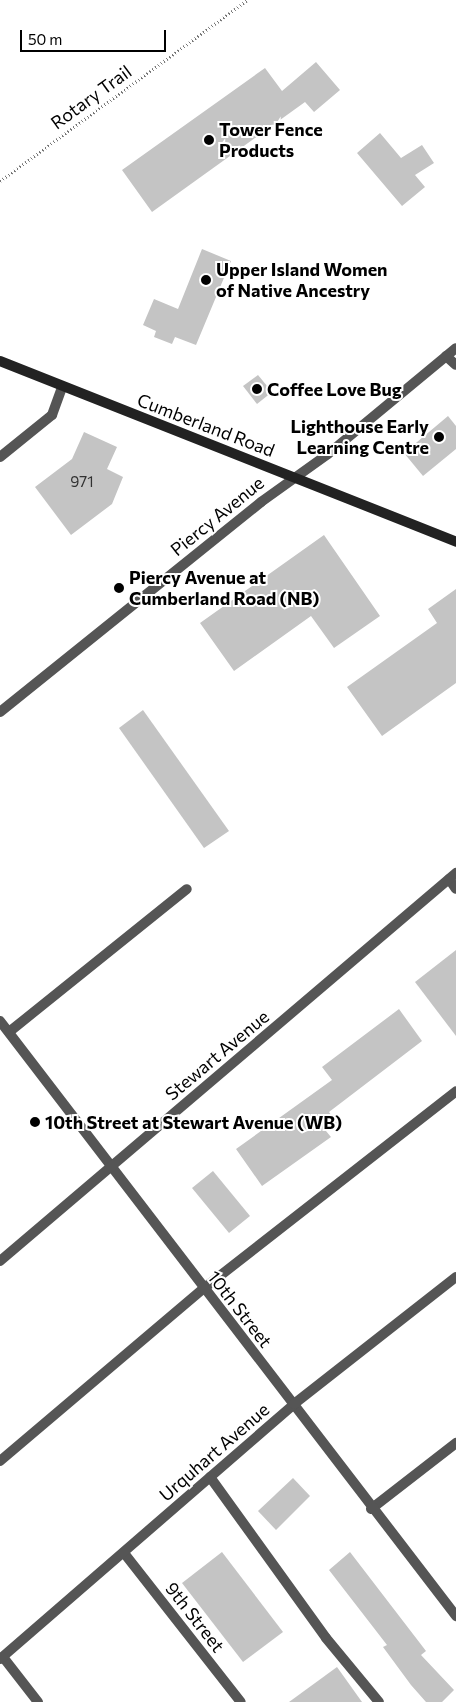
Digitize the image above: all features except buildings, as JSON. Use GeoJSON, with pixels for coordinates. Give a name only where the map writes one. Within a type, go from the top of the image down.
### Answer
{"type":"FeatureCollection","features":[{"type":"Feature","properties":{"kind":"street","name":"Piercy Avenue"},"geometry":{"type":"LineString","coordinates":[[0,712],[294,477],[328,454],[456,348]]}},
{"type":"Feature","properties":{"kind":"street"},"geometry":{"type":"LineString","coordinates":[[446,356],[456,365]]}},
{"type":"Feature","properties":{"kind":"street","name":"Cumberland Road"},"geometry":{"type":"LineString","coordinates":[[0,361],[456,542]]}},
{"type":"Feature","properties":{"kind":"street"},"geometry":{"type":"LineString","coordinates":[[0,457],[52,415],[62,387]]}},
{"type":"Feature","properties":{"kind":"street"},"geometry":{"type":"LineString","coordinates":[[452,876],[456,889]]}},
{"type":"Feature","properties":{"kind":"street","name":"Stewart Avenue"},"geometry":{"type":"LineString","coordinates":[[0,1261],[452,876]]}},
{"type":"Feature","properties":{"kind":"street"},"geometry":{"type":"LineString","coordinates":[[9,1032],[187,889]]}},
{"type":"Feature","properties":{"kind":"street","name":"10th Street"},"geometry":{"type":"LineString","coordinates":[[0,1021],[203,1289],[294,1404],[371,1509],[456,1616]]}},
{"type":"Feature","properties":{"kind":"street"},"geometry":{"type":"LineString","coordinates":[[0,1461],[203,1289],[456,1092]]}},
{"type":"Feature","properties":{"kind":"street","name":"Urquhart Avenue"},"geometry":{"type":"LineString","coordinates":[[1,1658],[294,1404],[456,1277]]}},
{"type":"Feature","properties":{"kind":"street"},"geometry":{"type":"LineString","coordinates":[[371,1509],[456,1442]]}},
{"type":"Feature","properties":{"kind":"street"},"geometry":{"type":"LineString","coordinates":[[210,1477],[326,1638],[379,1702]]}},
{"type":"Feature","properties":{"kind":"street","name":"9th Street"},"geometry":{"type":"LineString","coordinates":[[124,1553],[241,1702]]}},
{"type":"Feature","properties":{"kind":"street"},"geometry":{"type":"LineString","coordinates":[[1,1658],[38,1702]]}},
{"type":"Feature","properties":{"kind":"path","name":"Rotary Trail"},"geometry":{"type":"LineString","coordinates":[[0,181],[247,0]]}},
{"type":"Feature","properties":{"kind":"place","name":"Tower Fence Products"},"geometry":{"type":"Point","coordinates":[209,140]}},
{"type":"Feature","properties":{"kind":"place","name":"Upper Island Women of Native Ancestry"},"geometry":{"type":"Point","coordinates":[206,280]}},
{"type":"Feature","properties":{"kind":"place","name":"Coffee Love Bug"},"geometry":{"type":"Point","coordinates":[257,389]}},
{"type":"Feature","properties":{"kind":"place","name":"Lighthouse Early Learning Centre"},"geometry":{"type":"Point","coordinates":[439,437]}},
{"type":"Feature","properties":{"kind":"place","name":"Piercy Avenue at Cumberland Road (NB)"},"geometry":{"type":"Point","coordinates":[119,588]}},
{"type":"Feature","properties":{"kind":"place","name":"10th Street at Stewart Avenue (WB)"},"geometry":{"type":"Point","coordinates":[35,1122]}}]}
